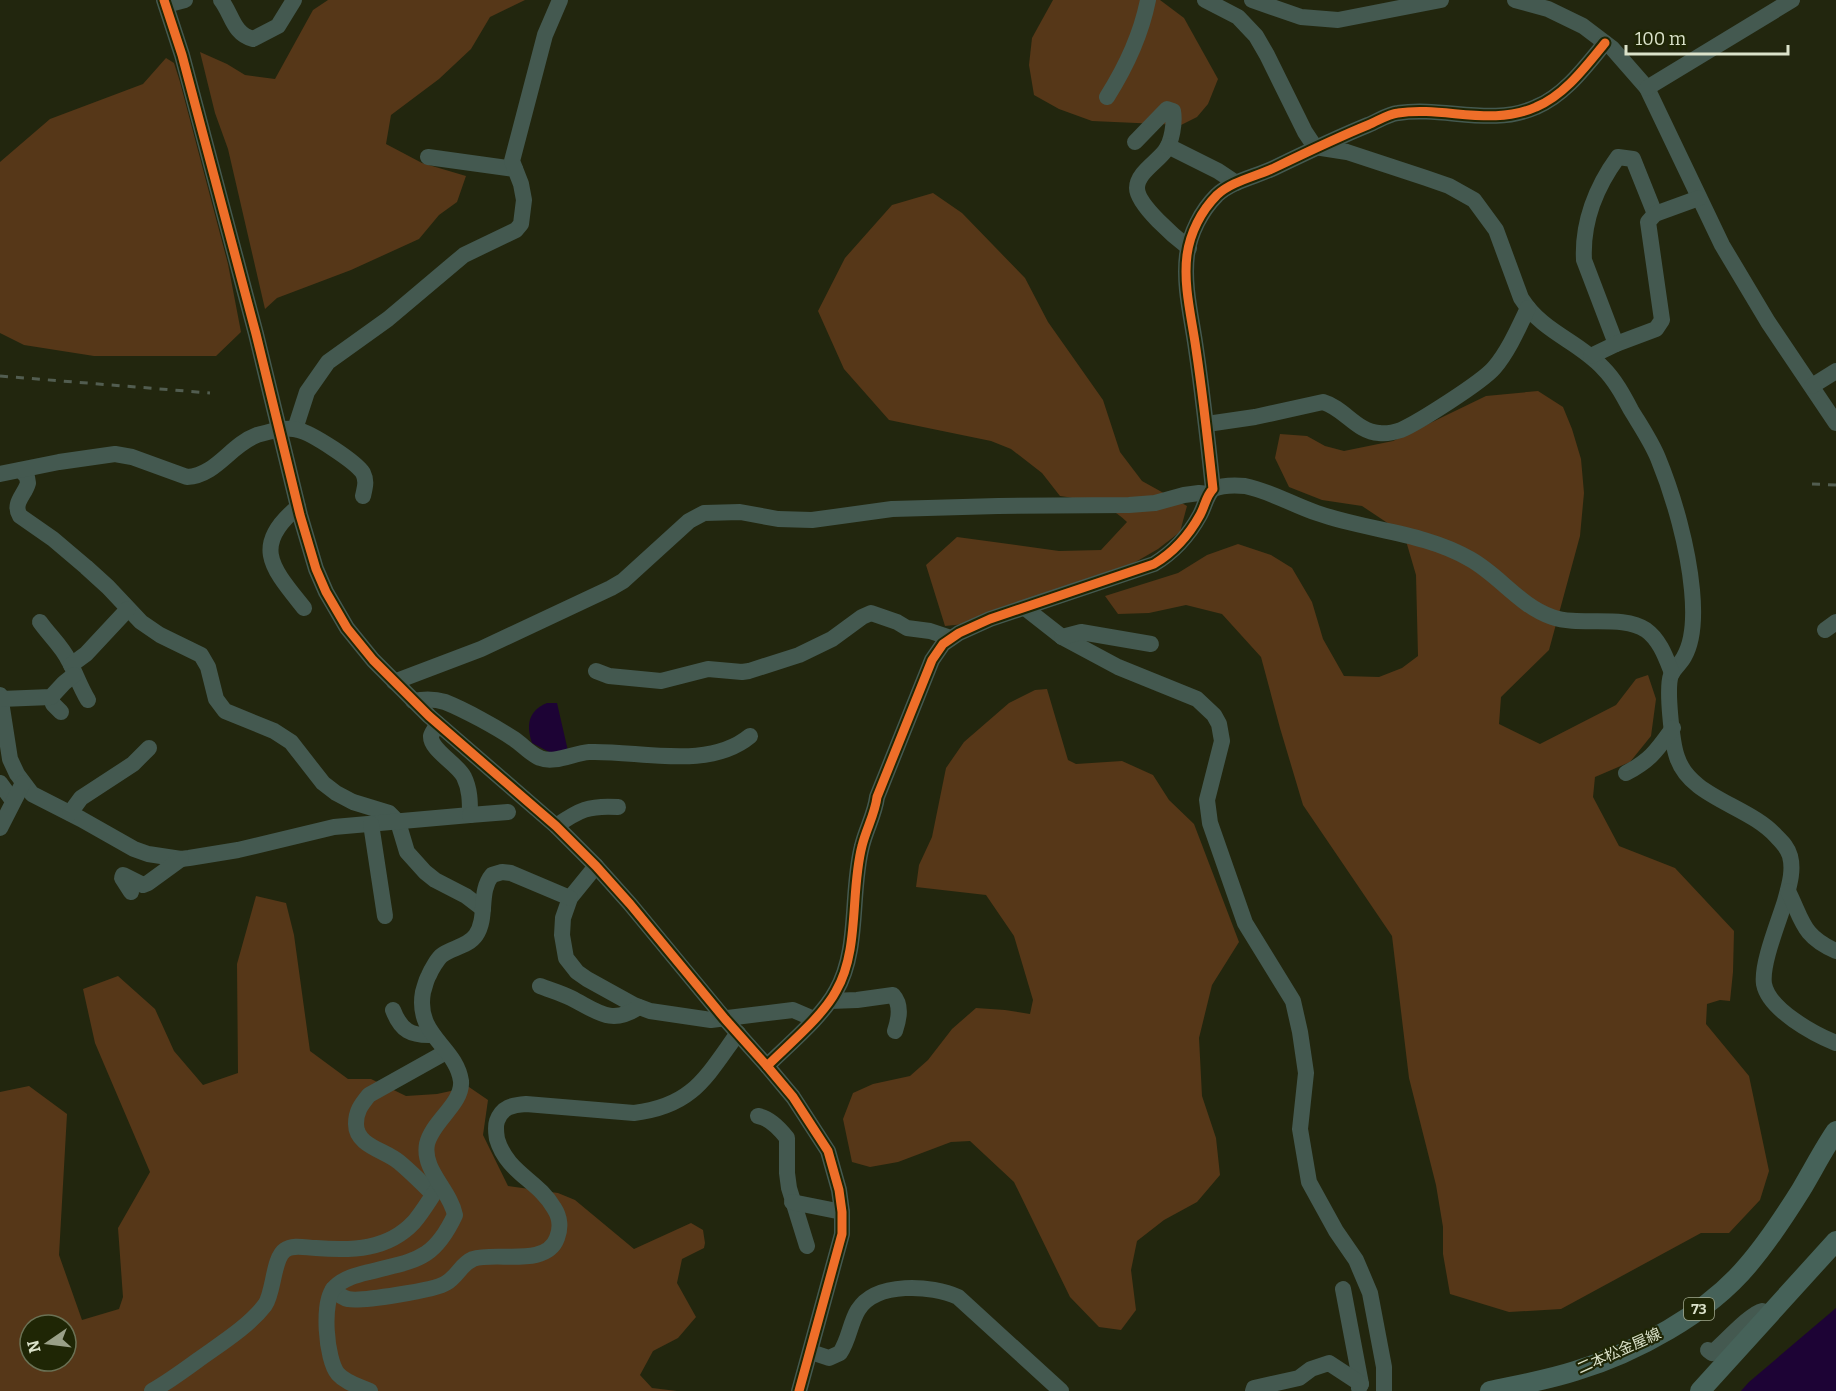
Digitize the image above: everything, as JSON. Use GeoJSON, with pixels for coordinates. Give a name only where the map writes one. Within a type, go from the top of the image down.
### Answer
{"type":"FeatureCollection","features":[{"type":"Feature","properties":{"kind":"main road","name":"二本松金屋線"},"geometry":{"type":"LineString","coordinates":[[1490,1391],[1549,1378],[1595,1364],[1660,1333],[1711,1301],[1749,1264],[1800,1191],[1818,1157],[1836,1131]]}},
{"type":"Feature","properties":{"kind":"main road"},"geometry":{"type":"LineString","coordinates":[[1700,1391],[1836,1241]]}},
{"type":"Feature","properties":{"kind":"street"},"geometry":{"type":"LineString","coordinates":[[185,0],[165,3],[185,66],[255,334],[287,430],[298,507],[316,569],[326,592],[347,628],[394,682],[438,724],[556,826],[630,903],[793,1097],[828,1151],[835,1171],[842,1212],[842,1234],[799,1391]]}},
{"type":"Feature","properties":{"kind":"street"},"geometry":{"type":"LineString","coordinates":[[221,0],[236,28],[246,38],[253,39],[278,26],[294,0]]}},
{"type":"Feature","properties":{"kind":"street"},"geometry":{"type":"LineString","coordinates":[[287,430],[307,392],[328,362],[388,319],[464,255],[516,230],[521,224],[524,200],[521,183],[512,161],[545,35],[560,0]]}},
{"type":"Feature","properties":{"kind":"street"},"geometry":{"type":"LineString","coordinates":[[1107,97],[1140,33],[1148,0]]}},
{"type":"Feature","properties":{"kind":"street"},"geometry":{"type":"LineString","coordinates":[[1204,0],[1238,17],[1256,36],[1315,147],[1347,152],[1426,178],[1449,186],[1474,200],[1496,230],[1521,298],[1528,308],[1539,321],[1591,356],[1616,384],[1658,457],[1688,562],[1693,618],[1687,651],[1672,673],[1669,690],[1677,757],[1689,778],[1709,794],[1767,825],[1786,847],[1792,865],[1788,891],[1766,962],[1765,987],[1772,1000],[1785,1013],[1811,1032],[1836,1043]]}},
{"type":"Feature","properties":{"kind":"street"},"geometry":{"type":"LineString","coordinates":[[1252,0],[1300,17],[1338,21],[1441,0]]}},
{"type":"Feature","properties":{"kind":"street"},"geometry":{"type":"LineString","coordinates":[[1515,0],[1548,9],[1583,26],[1628,64],[1647,88],[1699,198],[1744,282],[1836,423]]}},
{"type":"Feature","properties":{"kind":"street"},"geometry":{"type":"LineString","coordinates":[[1647,88],[1792,0]]}},
{"type":"Feature","properties":{"kind":"street"},"geometry":{"type":"LineString","coordinates":[[767,1066],[830,1001],[841,982],[846,964],[861,847],[878,797],[932,660],[943,644],[990,619],[1143,569],[1162,559],[1185,538],[1202,512],[1211,492],[1207,424],[1186,274],[1192,233],[1217,195],[1236,183],[1273,169],[1315,147],[1395,113],[1431,110],[1489,116],[1509,115],[1537,107],[1551,100],[1563,89],[1605,43]]}},
{"type":"Feature","properties":{"kind":"street"},"geometry":{"type":"LineString","coordinates":[[1135,142],[1167,109],[1173,111],[1168,146],[1139,182],[1137,191],[1148,209],[1189,248]]}},
{"type":"Feature","properties":{"kind":"street"},"geometry":{"type":"LineString","coordinates":[[1168,146],[1218,171],[1236,183]]}},
{"type":"Feature","properties":{"kind":"street"},"geometry":{"type":"LineString","coordinates":[[428,157],[515,169]]}},
{"type":"Feature","properties":{"kind":"street"},"geometry":{"type":"LineString","coordinates":[[1616,344],[1584,260],[1583,248],[1584,230],[1595,197],[1606,173],[1618,157],[1633,159],[1655,214]]}},
{"type":"Feature","properties":{"kind":"street"},"geometry":{"type":"LineString","coordinates":[[1591,356],[1656,329],[1662,320],[1648,222],[1655,214],[1699,198]]}},
{"type":"Feature","properties":{"kind":"street"},"geometry":{"type":"LineString","coordinates":[[1207,424],[1256,417],[1323,402],[1332,404],[1365,429],[1377,434],[1401,429],[1443,404],[1493,369],[1528,308]]}},
{"type":"Feature","properties":{"kind":"street"},"geometry":{"type":"LineString","coordinates":[[1812,386],[1836,371]]}},
{"type":"Feature","properties":{"kind":"street"},"geometry":{"type":"LineString","coordinates":[[0,474],[115,454],[132,457],[187,477],[196,477],[213,468],[244,442],[255,436],[287,430],[329,446],[357,466],[366,482],[363,495]]}},
{"type":"Feature","properties":{"kind":"street"},"geometry":{"type":"LineString","coordinates":[[21,470],[27,477],[28,483],[17,503],[20,516],[53,539],[86,567],[141,622],[160,635],[201,655],[208,667],[216,699],[225,711],[274,731],[291,742],[323,783],[336,793],[353,802],[389,813],[398,822],[407,852],[425,872],[483,909]]}},
{"type":"Feature","properties":{"kind":"street"},"geometry":{"type":"LineString","coordinates":[[394,682],[481,649],[611,588],[623,581],[689,521],[704,513],[740,512],[778,519],[812,520],[892,509],[1129,505],[1155,503],[1184,495],[1211,492],[1227,486],[1247,487],[1318,514],[1438,544],[1472,559],[1524,601],[1551,617],[1573,621],[1633,625],[1647,631],[1659,644],[1672,673]]}},
{"type":"Feature","properties":{"kind":"street"},"geometry":{"type":"LineString","coordinates":[[298,507],[283,519],[270,546],[269,556],[280,579],[304,608]]}},
{"type":"Feature","properties":{"kind":"street"},"geometry":{"type":"LineString","coordinates":[[1025,608],[1062,637],[1118,667],[1197,699],[1214,715],[1219,724],[1222,741],[1207,800],[1210,823],[1245,923],[1293,1001],[1306,1073],[1300,1129],[1309,1182],[1356,1260],[1370,1293],[1384,1367],[1384,1391]]}},
{"type":"Feature","properties":{"kind":"street"},"geometry":{"type":"LineString","coordinates":[[128,609],[86,654],[51,697],[0,697],[10,759],[32,794],[134,849],[148,854],[181,859],[238,850],[334,827],[508,812]]}},
{"type":"Feature","properties":{"kind":"street"},"geometry":{"type":"LineString","coordinates":[[596,671],[609,676],[660,681],[708,669],[749,671],[799,655],[832,639],[862,617],[871,614],[880,615],[907,628],[930,631],[951,638]]}},
{"type":"Feature","properties":{"kind":"street"},"geometry":{"type":"LineString","coordinates":[[40,622],[58,644],[88,700]]}},
{"type":"Feature","properties":{"kind":"street"},"geometry":{"type":"LineString","coordinates":[[1062,637],[1081,632],[1151,644]]}},
{"type":"Feature","properties":{"kind":"street"},"geometry":{"type":"LineString","coordinates":[[51,697],[53,704],[61,712]]}},
{"type":"Feature","properties":{"kind":"street"},"geometry":{"type":"LineString","coordinates":[[413,700],[444,702],[505,733],[529,752],[548,760],[590,752],[698,755],[721,751],[750,736]]}},
{"type":"Feature","properties":{"kind":"street"},"geometry":{"type":"LineString","coordinates":[[438,724],[431,736],[432,742],[463,776],[468,790],[470,815]]}},
{"type":"Feature","properties":{"kind":"street"},"geometry":{"type":"LineString","coordinates":[[1626,773],[1641,766],[1653,756],[1673,728]]}},
{"type":"Feature","properties":{"kind":"street"},"geometry":{"type":"LineString","coordinates":[[70,813],[81,798],[133,764],[149,748]]}},
{"type":"Feature","properties":{"kind":"street"},"geometry":{"type":"LineString","coordinates":[[0,783],[13,801]]}},
{"type":"Feature","properties":{"kind":"street"},"geometry":{"type":"LineString","coordinates":[[0,828],[23,783]]}},
{"type":"Feature","properties":{"kind":"street"},"geometry":{"type":"LineString","coordinates":[[556,826],[580,810],[600,806],[618,807]]}},
{"type":"Feature","properties":{"kind":"street"},"geometry":{"type":"LineString","coordinates":[[371,824],[385,916]]}},
{"type":"Feature","properties":{"kind":"street"},"geometry":{"type":"LineString","coordinates":[[130,892],[122,878],[123,875],[143,885],[181,859]]}},
{"type":"Feature","properties":{"kind":"street"},"geometry":{"type":"LineString","coordinates":[[596,866],[570,898],[563,918],[562,935],[566,958],[577,972],[587,979],[639,1007],[688,1018],[726,1019],[793,1010],[814,1018]]}},
{"type":"Feature","properties":{"kind":"street"},"geometry":{"type":"LineString","coordinates":[[437,1189],[427,1145],[433,1129],[457,1098],[461,1088],[457,1070],[423,1018],[421,1005],[428,976],[442,956],[473,939],[480,928],[488,880],[492,875],[502,872],[511,873],[570,898]]}},
{"type":"Feature","properties":{"kind":"street"},"geometry":{"type":"LineString","coordinates":[[1788,891],[1805,929],[1821,945],[1836,951]]}},
{"type":"Feature","properties":{"kind":"street"},"geometry":{"type":"LineString","coordinates":[[540,986],[568,997],[601,1015],[624,1016],[639,1007]]}},
{"type":"Feature","properties":{"kind":"street"},"geometry":{"type":"LineString","coordinates":[[830,1001],[893,995],[898,1002],[899,1015],[895,1031]]}},
{"type":"Feature","properties":{"kind":"street"},"geometry":{"type":"LineString","coordinates":[[393,1010],[398,1022],[406,1030],[416,1034],[433,1035]]}},
{"type":"Feature","properties":{"kind":"street"},"geometry":{"type":"LineString","coordinates":[[333,1289],[345,1298],[361,1300],[432,1289],[451,1280],[462,1267],[473,1260],[520,1257],[544,1252],[552,1247],[559,1234],[559,1217],[549,1200],[513,1168],[502,1153],[495,1130],[502,1111],[508,1106],[526,1104],[634,1113],[651,1110],[692,1092],[704,1081],[738,1033]]}},
{"type":"Feature","properties":{"kind":"street"},"geometry":{"type":"LineString","coordinates":[[370,1391],[346,1380],[334,1368],[328,1342],[327,1319],[329,1299],[333,1289],[343,1281],[357,1275],[420,1258],[428,1253],[440,1239],[455,1215],[453,1203],[437,1189],[359,1137],[356,1120],[360,1105],[369,1095],[446,1052]]}},
{"type":"Feature","properties":{"kind":"street"},"geometry":{"type":"LineString","coordinates":[[758,1116],[772,1122],[787,1138],[787,1173],[792,1202],[807,1246]]}},
{"type":"Feature","properties":{"kind":"street"},"geometry":{"type":"LineString","coordinates":[[152,1391],[225,1340],[265,1304],[281,1254],[285,1249],[296,1246],[360,1248],[388,1242],[413,1222],[437,1189]]}},
{"type":"Feature","properties":{"kind":"street"},"geometry":{"type":"LineString","coordinates":[[792,1202],[842,1212]]}},
{"type":"Feature","properties":{"kind":"street"},"geometry":{"type":"LineString","coordinates":[[810,1352],[829,1358],[840,1353],[854,1317],[861,1306],[886,1289],[908,1288],[948,1293],[958,1298],[1060,1391]]}},
{"type":"Feature","properties":{"kind":"street"},"geometry":{"type":"LineString","coordinates":[[1343,1289],[1359,1387]]}},
{"type":"Feature","properties":{"kind":"street"},"geometry":{"type":"LineString","coordinates":[[1708,1350],[1712,1353],[1753,1314],[1762,1311],[1768,1314]]}},
{"type":"Feature","properties":{"kind":"street"},"geometry":{"type":"LineString","coordinates":[[1253,1391],[1254,1388],[1299,1378],[1311,1369],[1329,1363],[1359,1387]]}},
{"type":"Feature","properties":{"kind":"shaded area"},"geometry":{"type":"Polygon","coordinates":[[[328,0],[525,0],[490,17],[471,49],[439,79],[391,115],[386,144],[422,163],[466,176],[457,202],[439,215],[419,239],[351,270],[277,298],[265,309],[228,149],[215,113],[200,52],[245,75],[275,79],[313,10],[328,0]]]}},
{"type":"Feature","properties":{"kind":"shaded area"},"geometry":{"type":"Polygon","coordinates":[[[1053,0],[1160,0],[1184,18],[1218,79],[1208,104],[1197,117],[1181,125],[1092,121],[1059,109],[1034,95],[1029,65],[1032,38],[1053,0]]]}},
{"type":"Feature","properties":{"kind":"shaded area"},"geometry":{"type":"Polygon","coordinates":[[[166,58],[174,63],[180,82],[228,264],[241,332],[216,356],[94,356],[24,345],[0,333],[0,162],[50,119],[143,84],[166,58]]]}},
{"type":"Feature","properties":{"kind":"shaded area"},"geometry":{"type":"Polygon","coordinates":[[[933,193],[962,213],[1025,278],[1048,322],[1103,400],[1120,452],[1142,481],[1187,506],[1180,532],[1158,549],[1120,571],[965,624],[945,626],[926,565],[957,537],[1059,551],[1101,550],[1127,522],[1104,506],[1060,496],[1042,473],[1011,449],[991,441],[889,420],[844,369],[818,311],[845,258],[892,205],[933,193]]]}},
{"type":"Feature","properties":{"kind":"shaded area"},"geometry":{"type":"Polygon","coordinates":[[[1538,391],[1563,407],[1581,459],[1584,493],[1580,536],[1549,650],[1501,697],[1499,724],[1540,744],[1616,705],[1636,679],[1648,675],[1656,699],[1651,736],[1630,762],[1595,777],[1593,797],[1619,846],[1675,868],[1734,931],[1730,1001],[1720,1000],[1707,1004],[1706,1024],[1749,1076],[1769,1171],[1760,1200],[1729,1233],[1701,1233],[1561,1309],[1509,1312],[1450,1294],[1443,1254],[1443,1227],[1436,1185],[1409,1078],[1392,936],[1303,805],[1261,657],[1222,614],[1186,605],[1149,613],[1118,614],[1105,596],[1178,573],[1207,555],[1238,544],[1271,555],[1292,568],[1312,602],[1323,639],[1344,676],[1379,677],[1402,668],[1418,656],[1416,575],[1404,534],[1362,506],[1322,500],[1289,487],[1275,458],[1280,434],[1307,436],[1325,446],[1344,451],[1393,441],[1486,396],[1538,391]]]}},
{"type":"Feature","properties":{"kind":"shaded area"},"geometry":{"type":"Polygon","coordinates":[[[1047,689],[1068,760],[1076,764],[1122,761],[1153,775],[1169,800],[1194,824],[1239,942],[1212,985],[1199,1038],[1202,1096],[1216,1138],[1220,1175],[1197,1202],[1164,1220],[1137,1241],[1131,1270],[1136,1310],[1121,1330],[1099,1327],[1070,1297],[1014,1182],[970,1141],[951,1142],[898,1162],[870,1167],[852,1162],[843,1119],[853,1093],[873,1084],[910,1076],[928,1060],[952,1029],[976,1008],[1030,1014],[1033,1000],[1014,936],[986,895],[916,887],[919,865],[932,837],[946,768],[964,742],[1009,703],[1035,690],[1047,689]]]}},
{"type":"Feature","properties":{"kind":"shaded area"},"geometry":{"type":"Polygon","coordinates":[[[547,703],[557,703],[568,751],[553,754],[532,743],[529,730],[530,719],[536,710],[547,703]]]}},
{"type":"Feature","properties":{"kind":"shaded area"},"geometry":{"type":"Polygon","coordinates":[[[256,896],[286,903],[294,935],[310,1051],[348,1079],[371,1079],[406,1096],[437,1094],[469,1087],[488,1100],[483,1135],[508,1186],[558,1193],[575,1200],[634,1249],[691,1223],[703,1230],[704,1248],[682,1259],[677,1283],[696,1317],[678,1338],[653,1351],[640,1375],[652,1388],[677,1391],[0,1391],[0,1092],[29,1086],[67,1114],[59,1255],[82,1320],[119,1309],[123,1297],[118,1228],[150,1172],[95,1043],[83,989],[118,976],[155,1009],[174,1051],[203,1085],[238,1073],[237,964],[256,896]]]}},
{"type":"Feature","properties":{"kind":"shaded area"},"geometry":{"type":"Polygon","coordinates":[[[1836,1308],[1836,1391],[1741,1391],[1749,1382],[1836,1308]]]}},
{"type":"Feature","properties":{"kind":"railway"},"geometry":{"type":"LineString","coordinates":[[0,376],[210,393]]}},
{"type":"Feature","properties":{"kind":"railway"},"geometry":{"type":"LineString","coordinates":[[1812,484],[1836,485]]}},
{"type":"Feature","properties":{"kind":"cycle path"},"geometry":{"type":"LineString","coordinates":[[164,0],[182,55],[256,334],[300,515],[316,569],[326,592],[347,628],[373,660],[429,716],[556,826],[596,866],[793,1097],[828,1151],[839,1190],[842,1234],[799,1391]]}},
{"type":"Feature","properties":{"kind":"cycle path"},"geometry":{"type":"LineString","coordinates":[[767,1066],[823,1010],[844,975],[852,939],[858,863],[864,840],[877,797],[932,660],[943,644],[959,633],[990,619],[1154,564],[1180,542],[1200,515],[1213,489],[1186,267],[1188,247],[1194,231],[1211,201],[1223,190],[1237,183],[1387,116],[1415,112],[1502,115],[1519,113],[1536,107],[1566,88],[1605,43]]}}]}
